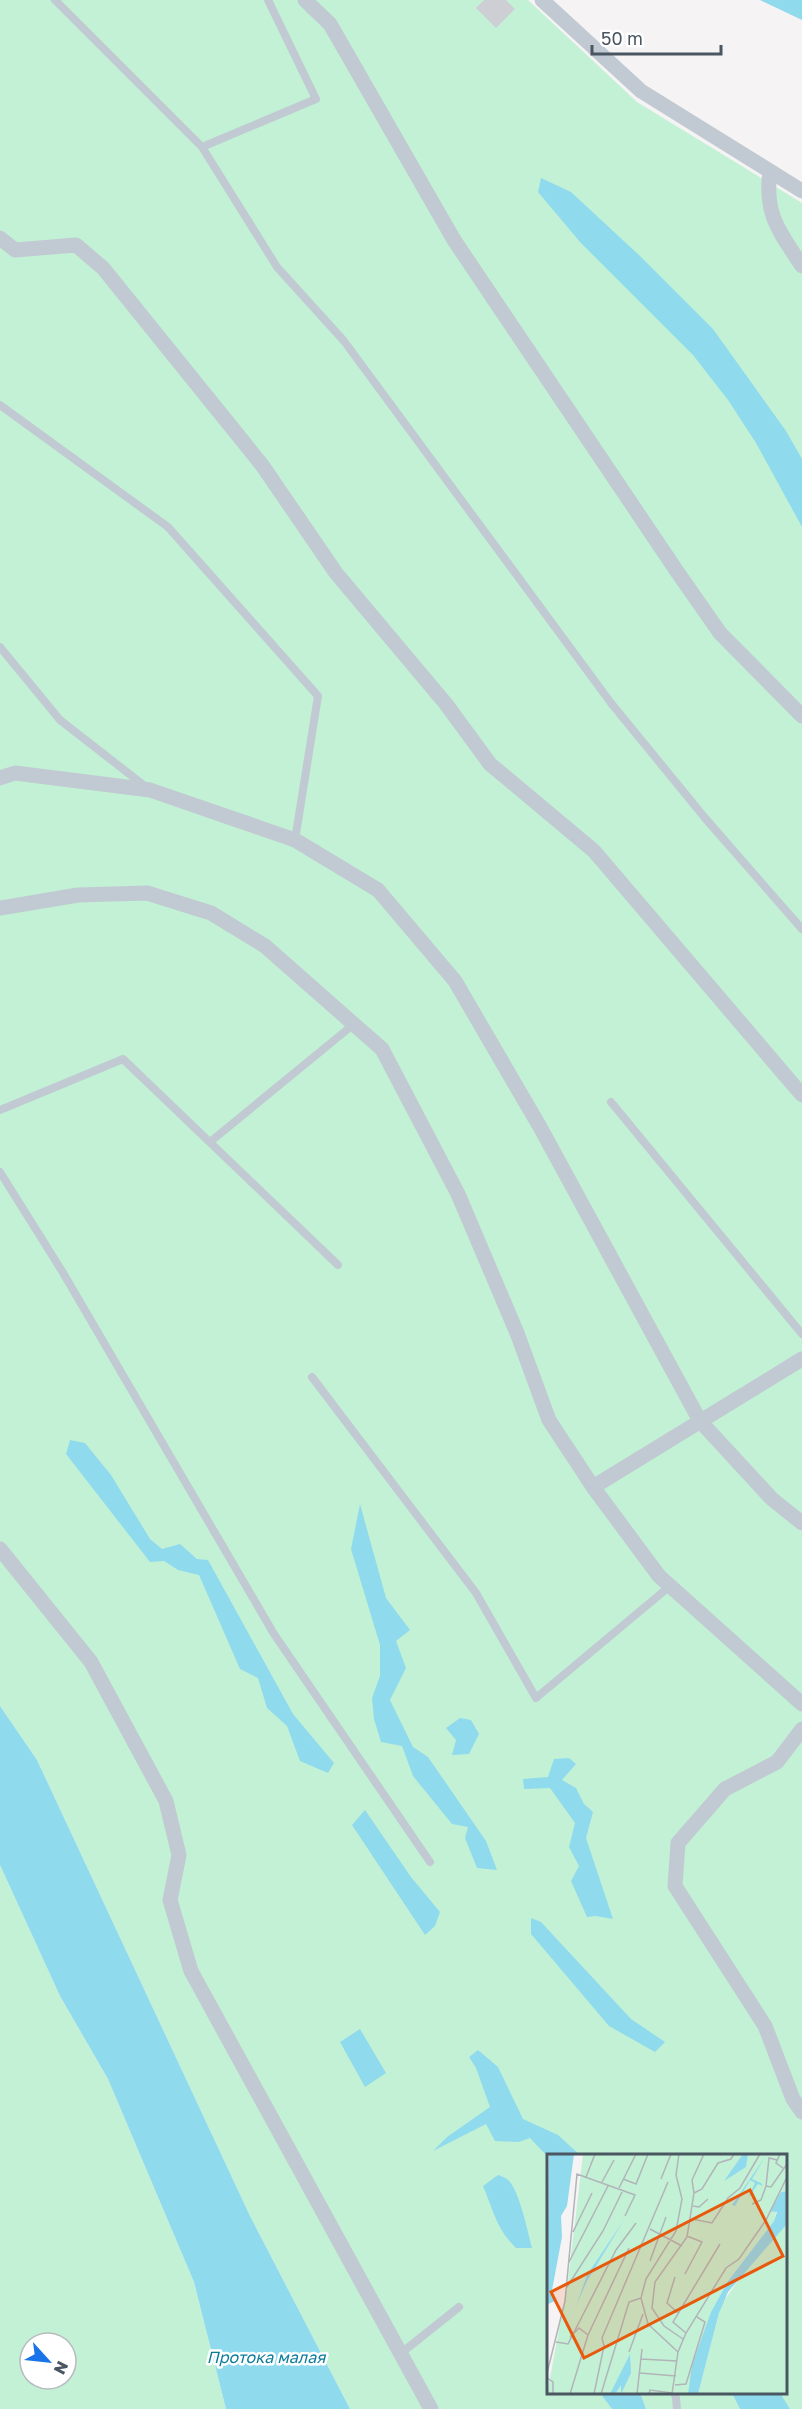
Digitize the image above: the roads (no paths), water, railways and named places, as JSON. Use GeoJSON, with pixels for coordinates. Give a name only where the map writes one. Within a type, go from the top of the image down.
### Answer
{"type":"FeatureCollection","features":[{"type":"Feature","properties":{"kind":"street"},"geometry":{"type":"LineString","coordinates":[[305,0],[330,24],[454,240],[682,579],[720,633],[802,716]]}},
{"type":"Feature","properties":{"kind":"street"},"geometry":{"type":"LineString","coordinates":[[542,0],[640,91],[802,191]]}},
{"type":"Feature","properties":{"kind":"street"},"geometry":{"type":"LineString","coordinates":[[770,171],[768,201],[772,218],[802,266]]}},
{"type":"Feature","properties":{"kind":"street"},"geometry":{"type":"LineString","coordinates":[[0,238],[15,250],[76,245],[103,268],[262,465],[336,573],[446,704],[490,764],[594,851],[802,1095]]}},
{"type":"Feature","properties":{"kind":"street"},"geometry":{"type":"LineString","coordinates":[[0,778],[15,773],[150,790],[296,840],[378,890],[454,981],[540,1128],[700,1421],[772,1499],[802,1523]]}},
{"type":"Feature","properties":{"kind":"street"},"geometry":{"type":"LineString","coordinates":[[0,908],[78,895],[147,893],[211,913],[265,946],[382,1049],[458,1194],[517,1333],[549,1420],[593,1487],[659,1576],[802,1704]]}},
{"type":"Feature","properties":{"kind":"street"},"geometry":{"type":"LineString","coordinates":[[593,1487],[802,1359]]}},
{"type":"Feature","properties":{"kind":"street"},"geometry":{"type":"LineString","coordinates":[[0,1549],[91,1662],[166,1801],[179,1856],[170,1899],[191,1971],[431,2409]]}},
{"type":"Feature","properties":{"kind":"street"},"geometry":{"type":"LineString","coordinates":[[802,1729],[777,1761],[725,1789],[678,1843],[675,1886],[765,2026],[793,2099],[802,2112]]}},
{"type":"Feature","properties":{"kind":"lane"},"geometry":{"type":"LineString","coordinates":[[55,0],[202,147],[277,267],[344,340],[611,703],[705,818],[802,928]]}},
{"type":"Feature","properties":{"kind":"lane"},"geometry":{"type":"LineString","coordinates":[[202,147],[316,99],[268,0]]}},
{"type":"Feature","properties":{"kind":"lane"},"geometry":{"type":"LineString","coordinates":[[0,405],[168,527],[318,696],[296,840]]}},
{"type":"Feature","properties":{"kind":"lane"},"geometry":{"type":"LineString","coordinates":[[0,647],[60,720],[150,790]]}},
{"type":"Feature","properties":{"kind":"lane"},"geometry":{"type":"LineString","coordinates":[[210,1142],[354,1024]]}},
{"type":"Feature","properties":{"kind":"lane"},"geometry":{"type":"LineString","coordinates":[[0,1110],[123,1059],[338,1265]]}},
{"type":"Feature","properties":{"kind":"lane"},"geometry":{"type":"LineString","coordinates":[[611,1102],[802,1334]]}},
{"type":"Feature","properties":{"kind":"lane"},"geometry":{"type":"LineString","coordinates":[[0,1172],[62,1271],[274,1634],[430,1862]]}},
{"type":"Feature","properties":{"kind":"lane"},"geometry":{"type":"LineString","coordinates":[[312,1377],[476,1593],[536,1698],[670,1586]]}},
{"type":"Feature","properties":{"kind":"lane"},"geometry":{"type":"LineString","coordinates":[[400,2354],[459,2307]]}},
{"type":"Feature","properties":{"kind":"lane"},"geometry":{"type":"LineString","coordinates":[[675,2394],[677,2409]]}},
{"type":"Feature","properties":{"kind":"water"},"geometry":{"type":"Polygon","coordinates":[[[760,0],[802,0],[802,20],[760,0]]]}},
{"type":"Feature","properties":{"kind":"water"},"geometry":{"type":"Polygon","coordinates":[[[541,178],[571,192],[640,256],[713,329],[786,431],[802,459],[802,527],[756,443],[728,400],[693,355],[580,242],[538,192],[541,178]]]}},
{"type":"Feature","properties":{"kind":"water"},"geometry":{"type":"Polygon","coordinates":[[[70,1440],[85,1443],[111,1475],[150,1539],[162,1549],[180,1544],[197,1559],[208,1560],[293,1714],[334,1763],[328,1773],[300,1761],[287,1726],[267,1708],[258,1678],[240,1669],[199,1575],[178,1570],[164,1561],[150,1562],[66,1454],[70,1440]]]}},
{"type":"Feature","properties":{"kind":"water"},"geometry":{"type":"Polygon","coordinates":[[[360,1504],[386,1598],[410,1630],[396,1641],[406,1668],[390,1700],[413,1747],[428,1757],[486,1841],[497,1870],[477,1868],[465,1838],[468,1827],[452,1824],[413,1776],[402,1746],[381,1742],[374,1719],[372,1698],[380,1676],[380,1645],[351,1549],[360,1504]]]}},
{"type":"Feature","properties":{"kind":"water","name":"Протока малая"},"geometry":{"type":"Polygon","coordinates":[[[0,1706],[37,1760],[250,2216],[350,2409],[226,2409],[194,2282],[108,2079],[60,1996],[0,1865],[0,1706]]]}},
{"type":"Feature","properties":{"kind":"water"},"geometry":{"type":"Polygon","coordinates":[[[460,1718],[471,1720],[479,1734],[469,1754],[452,1755],[456,1740],[446,1728],[460,1718]]]}},
{"type":"Feature","properties":{"kind":"water"},"geometry":{"type":"Polygon","coordinates":[[[569,1758],[576,1764],[562,1780],[576,1788],[584,1804],[593,1812],[586,1838],[613,1919],[587,1917],[571,1881],[579,1866],[569,1847],[575,1823],[550,1788],[524,1789],[523,1779],[548,1777],[554,1759],[569,1758]]]}},
{"type":"Feature","properties":{"kind":"water"},"geometry":{"type":"Polygon","coordinates":[[[365,1810],[411,1877],[440,1912],[435,1926],[425,1935],[352,1825],[365,1810]]]}},
{"type":"Feature","properties":{"kind":"water"},"geometry":{"type":"Polygon","coordinates":[[[531,1918],[541,1922],[631,2019],[665,2042],[655,2052],[609,2026],[531,1934],[531,1918]]]}},
{"type":"Feature","properties":{"kind":"water"},"geometry":{"type":"Polygon","coordinates":[[[360,2029],[386,2073],[365,2087],[340,2042],[360,2029]]]}},
{"type":"Feature","properties":{"kind":"water"},"geometry":{"type":"Polygon","coordinates":[[[478,2050],[498,2067],[523,2119],[558,2135],[579,2154],[547,2154],[547,2156],[530,2138],[519,2142],[495,2141],[486,2124],[433,2151],[447,2137],[490,2107],[476,2068],[469,2057],[478,2050]]]}},
{"type":"Feature","properties":{"kind":"water"},"geometry":{"type":"Polygon","coordinates":[[[498,2175],[507,2179],[515,2191],[532,2248],[516,2248],[504,2234],[496,2219],[483,2186],[498,2175]]]}},
{"type":"Feature","properties":{"kind":"water"},"geometry":{"type":"Polygon","coordinates":[[[601,2394],[640,2394],[646,2409],[612,2409],[601,2394]]]}},
{"type":"Feature","properties":{"kind":"water"},"geometry":{"type":"Polygon","coordinates":[[[732,2394],[781,2394],[790,2409],[740,2409],[732,2394]]]}}]}
